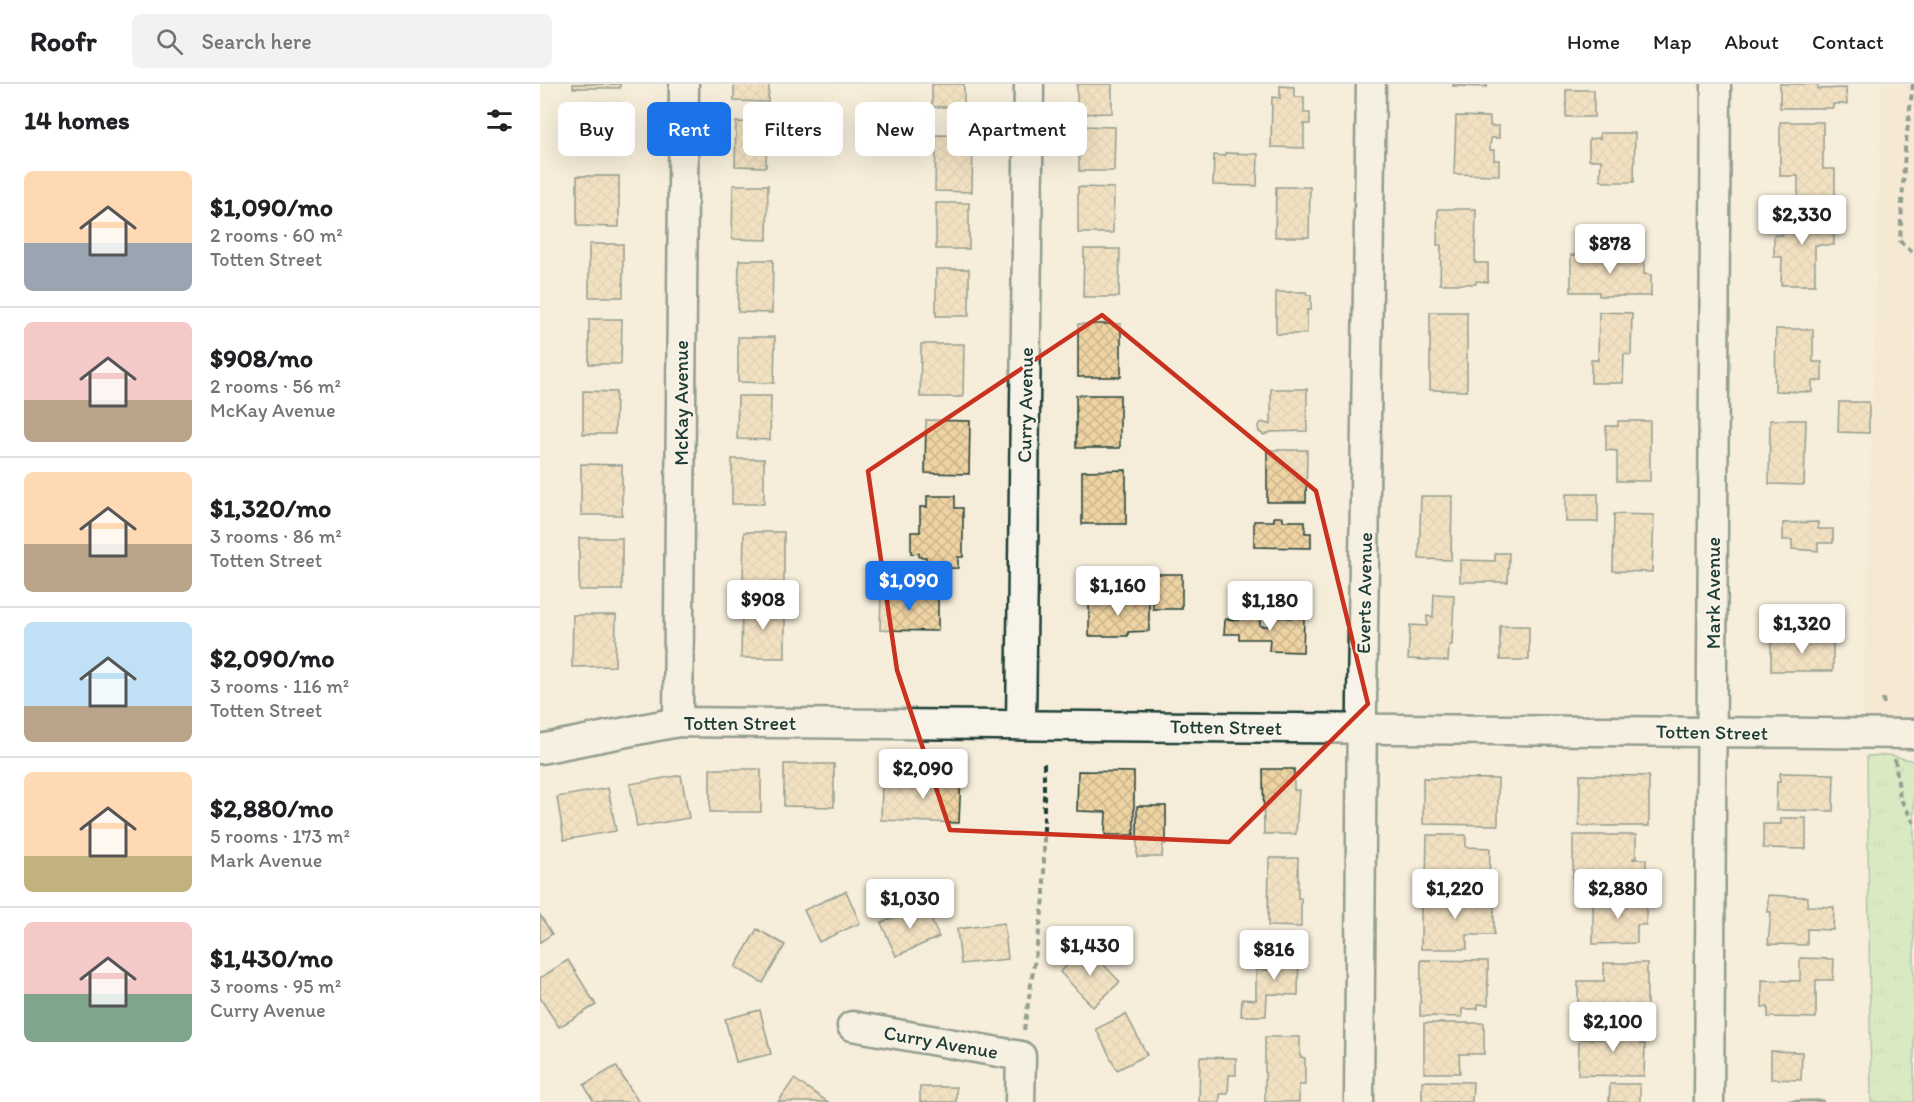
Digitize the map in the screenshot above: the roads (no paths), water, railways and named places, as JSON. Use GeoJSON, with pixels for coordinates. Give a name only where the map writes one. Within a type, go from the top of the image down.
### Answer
{"type":"FeatureCollection","features":[{"type":"Feature","properties":{"kind":"street","name":"McKay Avenue"},"geometry":{"type":"LineString","coordinates":[[678,722],[684,84]]}},
{"type":"Feature","properties":{"kind":"street","name":"Curry Avenue"},"geometry":{"type":"LineString","coordinates":[[1021,725],[1029,84]]}},
{"type":"Feature","properties":{"kind":"street","name":"Everts Avenue"},"geometry":{"type":"LineString","coordinates":[[1359,1102],[1371,84]]}},
{"type":"Feature","properties":{"kind":"street","name":"Mark Avenue"},"geometry":{"type":"LineString","coordinates":[[1708,1102],[1713,732],[1716,84]]}},
{"type":"Feature","properties":{"kind":"street","name":"Totten Street"},"geometry":{"type":"LineString","coordinates":[[540,749],[678,722],[1914,734]]}},
{"type":"Feature","properties":{"kind":"street","name":"Curry Avenue"},"geometry":{"type":"LineString","coordinates":[[852,1026],[1021,1056],[1020,1102]]}}]}
